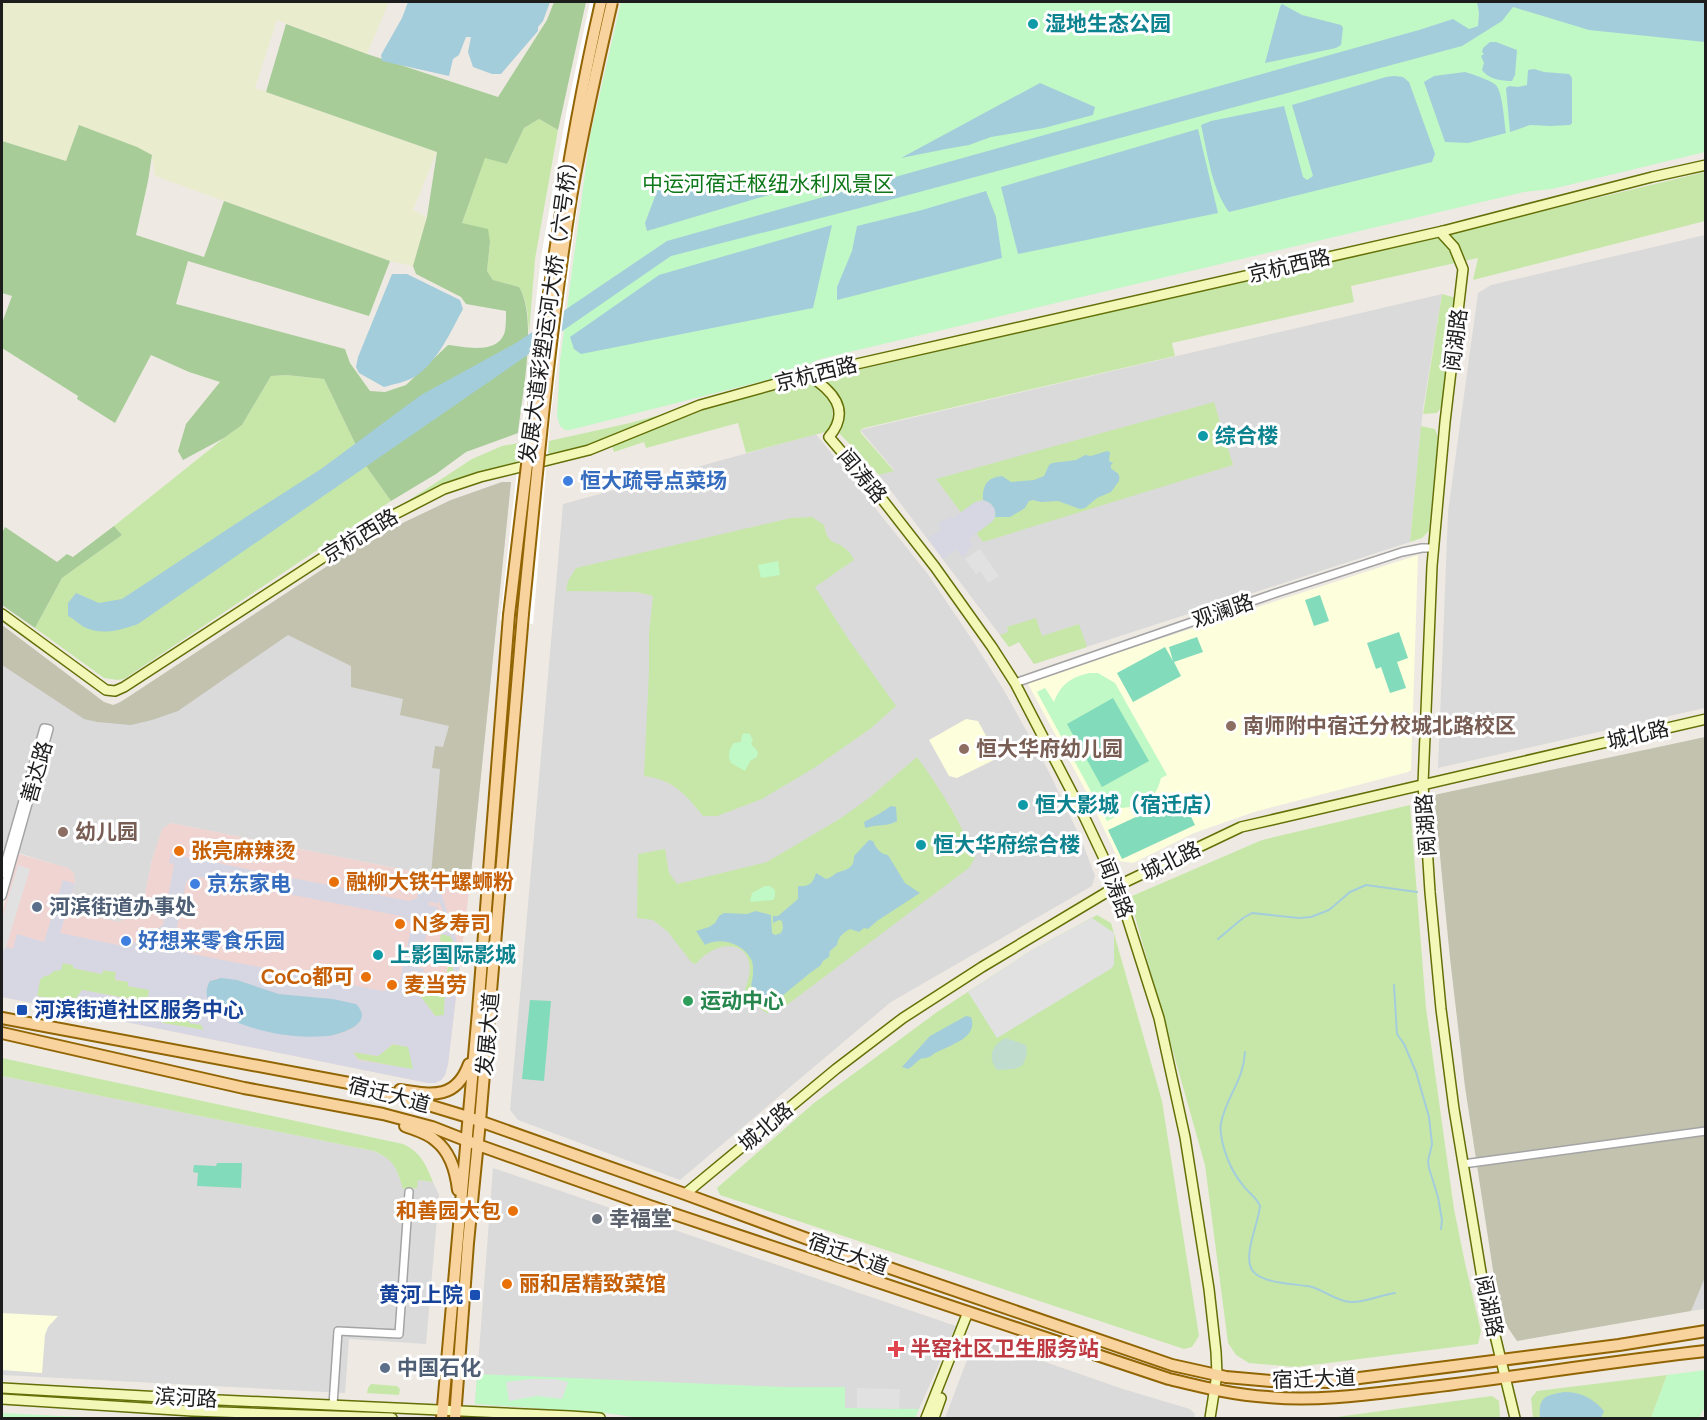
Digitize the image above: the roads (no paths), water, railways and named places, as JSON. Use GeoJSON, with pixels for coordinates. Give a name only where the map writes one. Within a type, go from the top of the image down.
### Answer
{"type":"FeatureCollection","features":[{"type":"Feature","properties":{"kind":"main road","name":"发展大道彩塑运河大桥（六号桥）"},"geometry":{"type":"LineString","coordinates":[[509,615],[536,388],[560,215],[584,75],[601,2]]}},
{"type":"Feature","properties":{"kind":"main road","name":"发展大道彩塑运河大桥（六号桥）"},"geometry":{"type":"LineString","coordinates":[[523,614],[546,388],[571,198],[592,87],[612,2]]}},
{"type":"Feature","properties":{"kind":"main road","name":"发展大道"},"geometry":{"type":"LineString","coordinates":[[455,1414],[523,614]]}},
{"type":"Feature","properties":{"kind":"main road","name":"发展大道"},"geometry":{"type":"LineString","coordinates":[[443,1414],[509,615]]}},
{"type":"Feature","properties":{"kind":"main road"},"geometry":{"type":"LineString","coordinates":[[338,1081],[424,1094],[453,1089],[464,1077],[469,1065],[478,1011]]}},
{"type":"Feature","properties":{"kind":"main road","name":"宿迁大道"},"geometry":{"type":"LineString","coordinates":[[2,1018],[338,1081],[392,1094],[480,1121],[843,1252],[1172,1365],[1226,1377],[1328,1382],[1620,1345],[1706,1331]]}},
{"type":"Feature","properties":{"kind":"main road","name":"宿迁大道"},"geometry":{"type":"LineString","coordinates":[[2,1033],[244,1088],[383,1114],[432,1127],[650,1206],[1169,1379],[1215,1390],[1268,1397],[1334,1398],[1506,1378],[1620,1360],[1706,1351]]}},
{"type":"Feature","properties":{"kind":"main road"},"geometry":{"type":"LineString","coordinates":[[383,1114],[406,1116],[412,1112],[412,1106],[392,1094]]}},
{"type":"Feature","properties":{"kind":"main road"},"geometry":{"type":"LineString","coordinates":[[327,1103],[402,1125],[436,1141],[454,1168],[457,1184],[458,1240]]}},
{"type":"Feature","properties":{"kind":"street","name":"京杭西路"},"geometry":{"type":"LineString","coordinates":[[2,614],[106,690],[116,691],[370,527],[444,489],[480,477],[589,450],[700,405],[808,375],[1443,231],[1706,165]]}},
{"type":"Feature","properties":{"kind":"street","name":"阅湖路"},"geometry":{"type":"LineString","coordinates":[[1443,231],[1443,235],[1454,247],[1460,259],[1463,279],[1445,422],[1433,548],[1423,784],[1441,1009],[1454,1109],[1484,1290],[1515,1419]]}},
{"type":"Feature","properties":{"kind":"street","name":"闻涛路"},"geometry":{"type":"LineString","coordinates":[[808,375],[824,385],[838,405],[836,427],[829,437],[882,499],[935,567],[1015,683],[1082,812],[1117,886],[1160,1018],[1185,1137],[1208,1279],[1217,1374],[1210,1419]]}},
{"type":"Feature","properties":{"kind":"street","name":"观澜路"},"geometry":{"type":"LineString","coordinates":[[1015,683],[1402,552],[1433,548]]}},
{"type":"Feature","properties":{"kind":"street","name":"城北路"},"geometry":{"type":"LineString","coordinates":[[685,1194],[836,1069],[903,1018],[982,967],[1117,886],[1241,827],[1706,719]]}},
{"type":"Feature","properties":{"kind":"street","name":"善达路"},"geometry":{"type":"LineString","coordinates":[[2,874],[44,728],[49,729],[2,896]]}},
{"type":"Feature","properties":{"kind":"street"},"geometry":{"type":"LineString","coordinates":[[1463,1164],[1706,1131]]}},
{"type":"Feature","properties":{"kind":"street"},"geometry":{"type":"LineString","coordinates":[[333,1405],[338,1331],[399,1334],[408,1192]]}},
{"type":"Feature","properties":{"kind":"street"},"geometry":{"type":"LineString","coordinates":[[927,1419],[971,1313]]}},
{"type":"Feature","properties":{"kind":"street"},"geometry":{"type":"LineString","coordinates":[[934,1419],[971,1313]]}},
{"type":"Feature","properties":{"kind":"street","name":"滨河路"},"geometry":{"type":"LineString","coordinates":[[2,1388],[333,1405],[443,1414],[600,1419]]}},
{"type":"Feature","properties":{"kind":"street","name":"滨河路"},"geometry":{"type":"LineString","coordinates":[[2,1399],[192,1411],[392,1419]]}},
{"type":"Feature","properties":{"kind":"water"},"geometry":{"type":"Polygon","coordinates":[[[408,2],[550,2],[538,31],[501,74],[492,74],[473,67],[468,52],[471,37],[466,37],[459,55],[453,59],[449,76],[382,61],[381,55],[402,18],[408,2]]]}},
{"type":"Feature","properties":{"kind":"water"},"geometry":{"type":"Polygon","coordinates":[[[1477,2],[1705,2],[1705,42],[1589,30],[1513,7],[1502,21],[1462,46],[856,209],[671,256],[138,624],[104,632],[84,627],[68,616],[68,603],[76,593],[99,603],[122,599],[321,469],[421,395],[516,343],[667,241],[1453,19],[1469,29],[1478,26],[1477,2]]]}},
{"type":"Feature","properties":{"kind":"water"},"geometry":{"type":"Polygon","coordinates":[[[1282,4],[1302,15],[1341,25],[1343,28],[1341,45],[1265,63],[1282,4]]]}},
{"type":"Feature","properties":{"kind":"water"},"geometry":{"type":"Polygon","coordinates":[[[1490,42],[1517,50],[1515,75],[1512,81],[1491,77],[1482,70],[1483,48],[1490,42]]]}},
{"type":"Feature","properties":{"kind":"water"},"geometry":{"type":"Polygon","coordinates":[[[1528,70],[1569,74],[1572,78],[1572,123],[1550,126],[1530,125],[1510,132],[1506,88],[1527,85],[1528,70]]]}},
{"type":"Feature","properties":{"kind":"water"},"geometry":{"type":"Polygon","coordinates":[[[1465,72],[1496,85],[1502,101],[1506,133],[1468,143],[1445,142],[1424,82],[1434,76],[1465,72]]]}},
{"type":"Feature","properties":{"kind":"water"},"geometry":{"type":"Polygon","coordinates":[[[1394,76],[1403,77],[1409,82],[1435,154],[1432,162],[1229,212],[1214,181],[1201,125],[1284,106],[1303,177],[1307,180],[1313,176],[1292,105],[1394,76]]]}},
{"type":"Feature","properties":{"kind":"water"},"geometry":{"type":"Polygon","coordinates":[[[1040,83],[1095,107],[1093,115],[1044,128],[991,137],[969,145],[901,158],[1040,83]]]}},
{"type":"Feature","properties":{"kind":"water"},"geometry":{"type":"Polygon","coordinates":[[[1198,129],[1218,213],[1018,254],[1001,187],[1198,129]]]}},
{"type":"Feature","properties":{"kind":"water"},"geometry":{"type":"Polygon","coordinates":[[[668,175],[738,180],[800,176],[822,177],[826,181],[799,186],[647,231],[645,223],[661,181],[668,175]]]}},
{"type":"Feature","properties":{"kind":"water"},"geometry":{"type":"Polygon","coordinates":[[[986,191],[996,217],[1002,258],[837,300],[837,287],[852,251],[857,226],[986,191]]]}},
{"type":"Feature","properties":{"kind":"water"},"geometry":{"type":"Polygon","coordinates":[[[832,225],[813,308],[581,354],[574,349],[570,337],[659,275],[832,225]]]}},
{"type":"Feature","properties":{"kind":"water"},"geometry":{"type":"Polygon","coordinates":[[[392,274],[407,274],[460,300],[463,309],[443,345],[424,370],[409,380],[384,387],[359,373],[356,367],[392,274]]]}},
{"type":"Feature","properties":{"kind":"water"},"geometry":{"type":"Polygon","coordinates":[[[1110,452],[1109,461],[1113,463],[1111,468],[1118,474],[1119,481],[1111,492],[1097,498],[1085,508],[1080,509],[1058,501],[1033,500],[1010,517],[995,517],[993,506],[983,500],[983,490],[993,478],[1002,476],[1011,482],[1034,480],[1044,476],[1052,463],[1076,460],[1085,455],[1091,456],[1110,452]]]}},
{"type":"Feature","properties":{"kind":"water"},"geometry":{"type":"Polygon","coordinates":[[[891,806],[896,807],[897,821],[886,825],[865,827],[864,822],[891,806]]]}},
{"type":"Feature","properties":{"kind":"water"},"geometry":{"type":"Polygon","coordinates":[[[869,840],[873,841],[881,852],[888,855],[905,883],[920,893],[868,929],[864,928],[859,932],[850,929],[845,932],[830,951],[829,957],[820,966],[776,1001],[766,1003],[751,985],[752,961],[744,950],[732,943],[718,941],[705,945],[696,931],[709,927],[724,913],[747,914],[756,911],[771,915],[772,933],[775,935],[781,933],[782,921],[773,923],[773,916],[778,916],[798,899],[798,886],[810,884],[816,873],[826,879],[850,867],[854,856],[869,840]]]}},
{"type":"Feature","properties":{"kind":"water"},"geometry":{"type":"Polygon","coordinates":[[[221,978],[237,980],[279,994],[333,999],[356,1004],[362,1017],[355,1026],[348,1030],[328,1036],[296,1036],[247,1026],[219,1013],[210,1004],[207,993],[210,981],[221,978]]]}},
{"type":"Feature","properties":{"kind":"water"},"geometry":{"type":"Polygon","coordinates":[[[966,1016],[971,1017],[971,1030],[962,1039],[930,1057],[920,1059],[908,1069],[902,1067],[930,1036],[966,1016]]]}},
{"type":"Feature","properties":{"kind":"water"},"geometry":{"type":"Polygon","coordinates":[[[1565,1392],[1582,1395],[1596,1403],[1604,1411],[1601,1418],[1540,1418],[1540,1406],[1544,1398],[1565,1392]]]}},
{"type":"Feature","properties":{"kind":"waterway"},"geometry":{"type":"LineString","coordinates":[[1218,939],[1252,913],[1299,918],[1311,917],[1329,910],[1350,892],[1366,885],[1417,892]]}},
{"type":"Feature","properties":{"kind":"waterway"},"geometry":{"type":"LineString","coordinates":[[1394,985],[1397,1034],[1416,1072],[1429,1117],[1432,1144],[1428,1161],[1438,1197],[1442,1220],[1441,1229]]}},
{"type":"Feature","properties":{"kind":"waterway"},"geometry":{"type":"LineString","coordinates":[[1245,1052],[1242,1071],[1223,1114],[1221,1132],[1232,1169],[1260,1206],[1249,1258],[1253,1272],[1267,1280],[1312,1287],[1350,1302],[1395,1293]]}},
{"type":"Feature","properties":{"kind":"place","name":"湿地生态公园"},"geometry":{"type":"Point","coordinates":[1033,24]}},
{"type":"Feature","properties":{"kind":"place","name":"综合楼"},"geometry":{"type":"Point","coordinates":[1203,436]}},
{"type":"Feature","properties":{"kind":"place","name":"恒大疏导点菜场"},"geometry":{"type":"Point","coordinates":[568,481]}},
{"type":"Feature","properties":{"kind":"place","name":"南师附中宿迁分校城北路校区"},"geometry":{"type":"Point","coordinates":[1231,726]}},
{"type":"Feature","properties":{"kind":"place","name":"恒大华府幼儿园"},"geometry":{"type":"Point","coordinates":[964,749]}},
{"type":"Feature","properties":{"kind":"place","name":"恒大影城（宿迁店）"},"geometry":{"type":"Point","coordinates":[1023,805]}},
{"type":"Feature","properties":{"kind":"place","name":"幼儿园"},"geometry":{"type":"Point","coordinates":[63,832]}},
{"type":"Feature","properties":{"kind":"place","name":"恒大华府综合楼"},"geometry":{"type":"Point","coordinates":[921,845]}},
{"type":"Feature","properties":{"kind":"place","name":"张亮麻辣烫"},"geometry":{"type":"Point","coordinates":[179,851]}},
{"type":"Feature","properties":{"kind":"place","name":"融柳大铁牛螺蛳粉"},"geometry":{"type":"Point","coordinates":[334,882]}},
{"type":"Feature","properties":{"kind":"place","name":"京东家电"},"geometry":{"type":"Point","coordinates":[195,884]}},
{"type":"Feature","properties":{"kind":"place","name":"河滨街道办事处"},"geometry":{"type":"Point","coordinates":[37,907]}},
{"type":"Feature","properties":{"kind":"place","name":"N多寿司"},"geometry":{"type":"Point","coordinates":[400,924]}},
{"type":"Feature","properties":{"kind":"place","name":"好想来零食乐园"},"geometry":{"type":"Point","coordinates":[126,941]}},
{"type":"Feature","properties":{"kind":"place","name":"上影国际影城"},"geometry":{"type":"Point","coordinates":[378,955]}},
{"type":"Feature","properties":{"kind":"place","name":"CoCo都可"},"geometry":{"type":"Point","coordinates":[366,977]}},
{"type":"Feature","properties":{"kind":"place","name":"麦当劳"},"geometry":{"type":"Point","coordinates":[392,985]}},
{"type":"Feature","properties":{"kind":"place","name":"运动中心"},"geometry":{"type":"Point","coordinates":[688,1001]}},
{"type":"Feature","properties":{"kind":"place","name":"河滨街道社区服务中心"},"geometry":{"type":"Point","coordinates":[22,1010]}},
{"type":"Feature","properties":{"kind":"place","name":"和善园大包"},"geometry":{"type":"Point","coordinates":[513,1211]}},
{"type":"Feature","properties":{"kind":"place","name":"幸福堂"},"geometry":{"type":"Point","coordinates":[597,1219]}},
{"type":"Feature","properties":{"kind":"place","name":"丽和居精致菜馆"},"geometry":{"type":"Point","coordinates":[507,1284]}},
{"type":"Feature","properties":{"kind":"place","name":"黄河上院"},"geometry":{"type":"Point","coordinates":[475,1295]}},
{"type":"Feature","properties":{"kind":"place","name":"半窑社区卫生服务站"},"geometry":{"type":"Point","coordinates":[896,1349]}},
{"type":"Feature","properties":{"kind":"place","name":"中国石化"},"geometry":{"type":"Point","coordinates":[385,1368]}},
{"type":"Feature","properties":{"kind":"park label","name":"中运河宿迁枢纽水利风景区"},"geometry":{"type":"Point","coordinates":[768,184]}}]}
